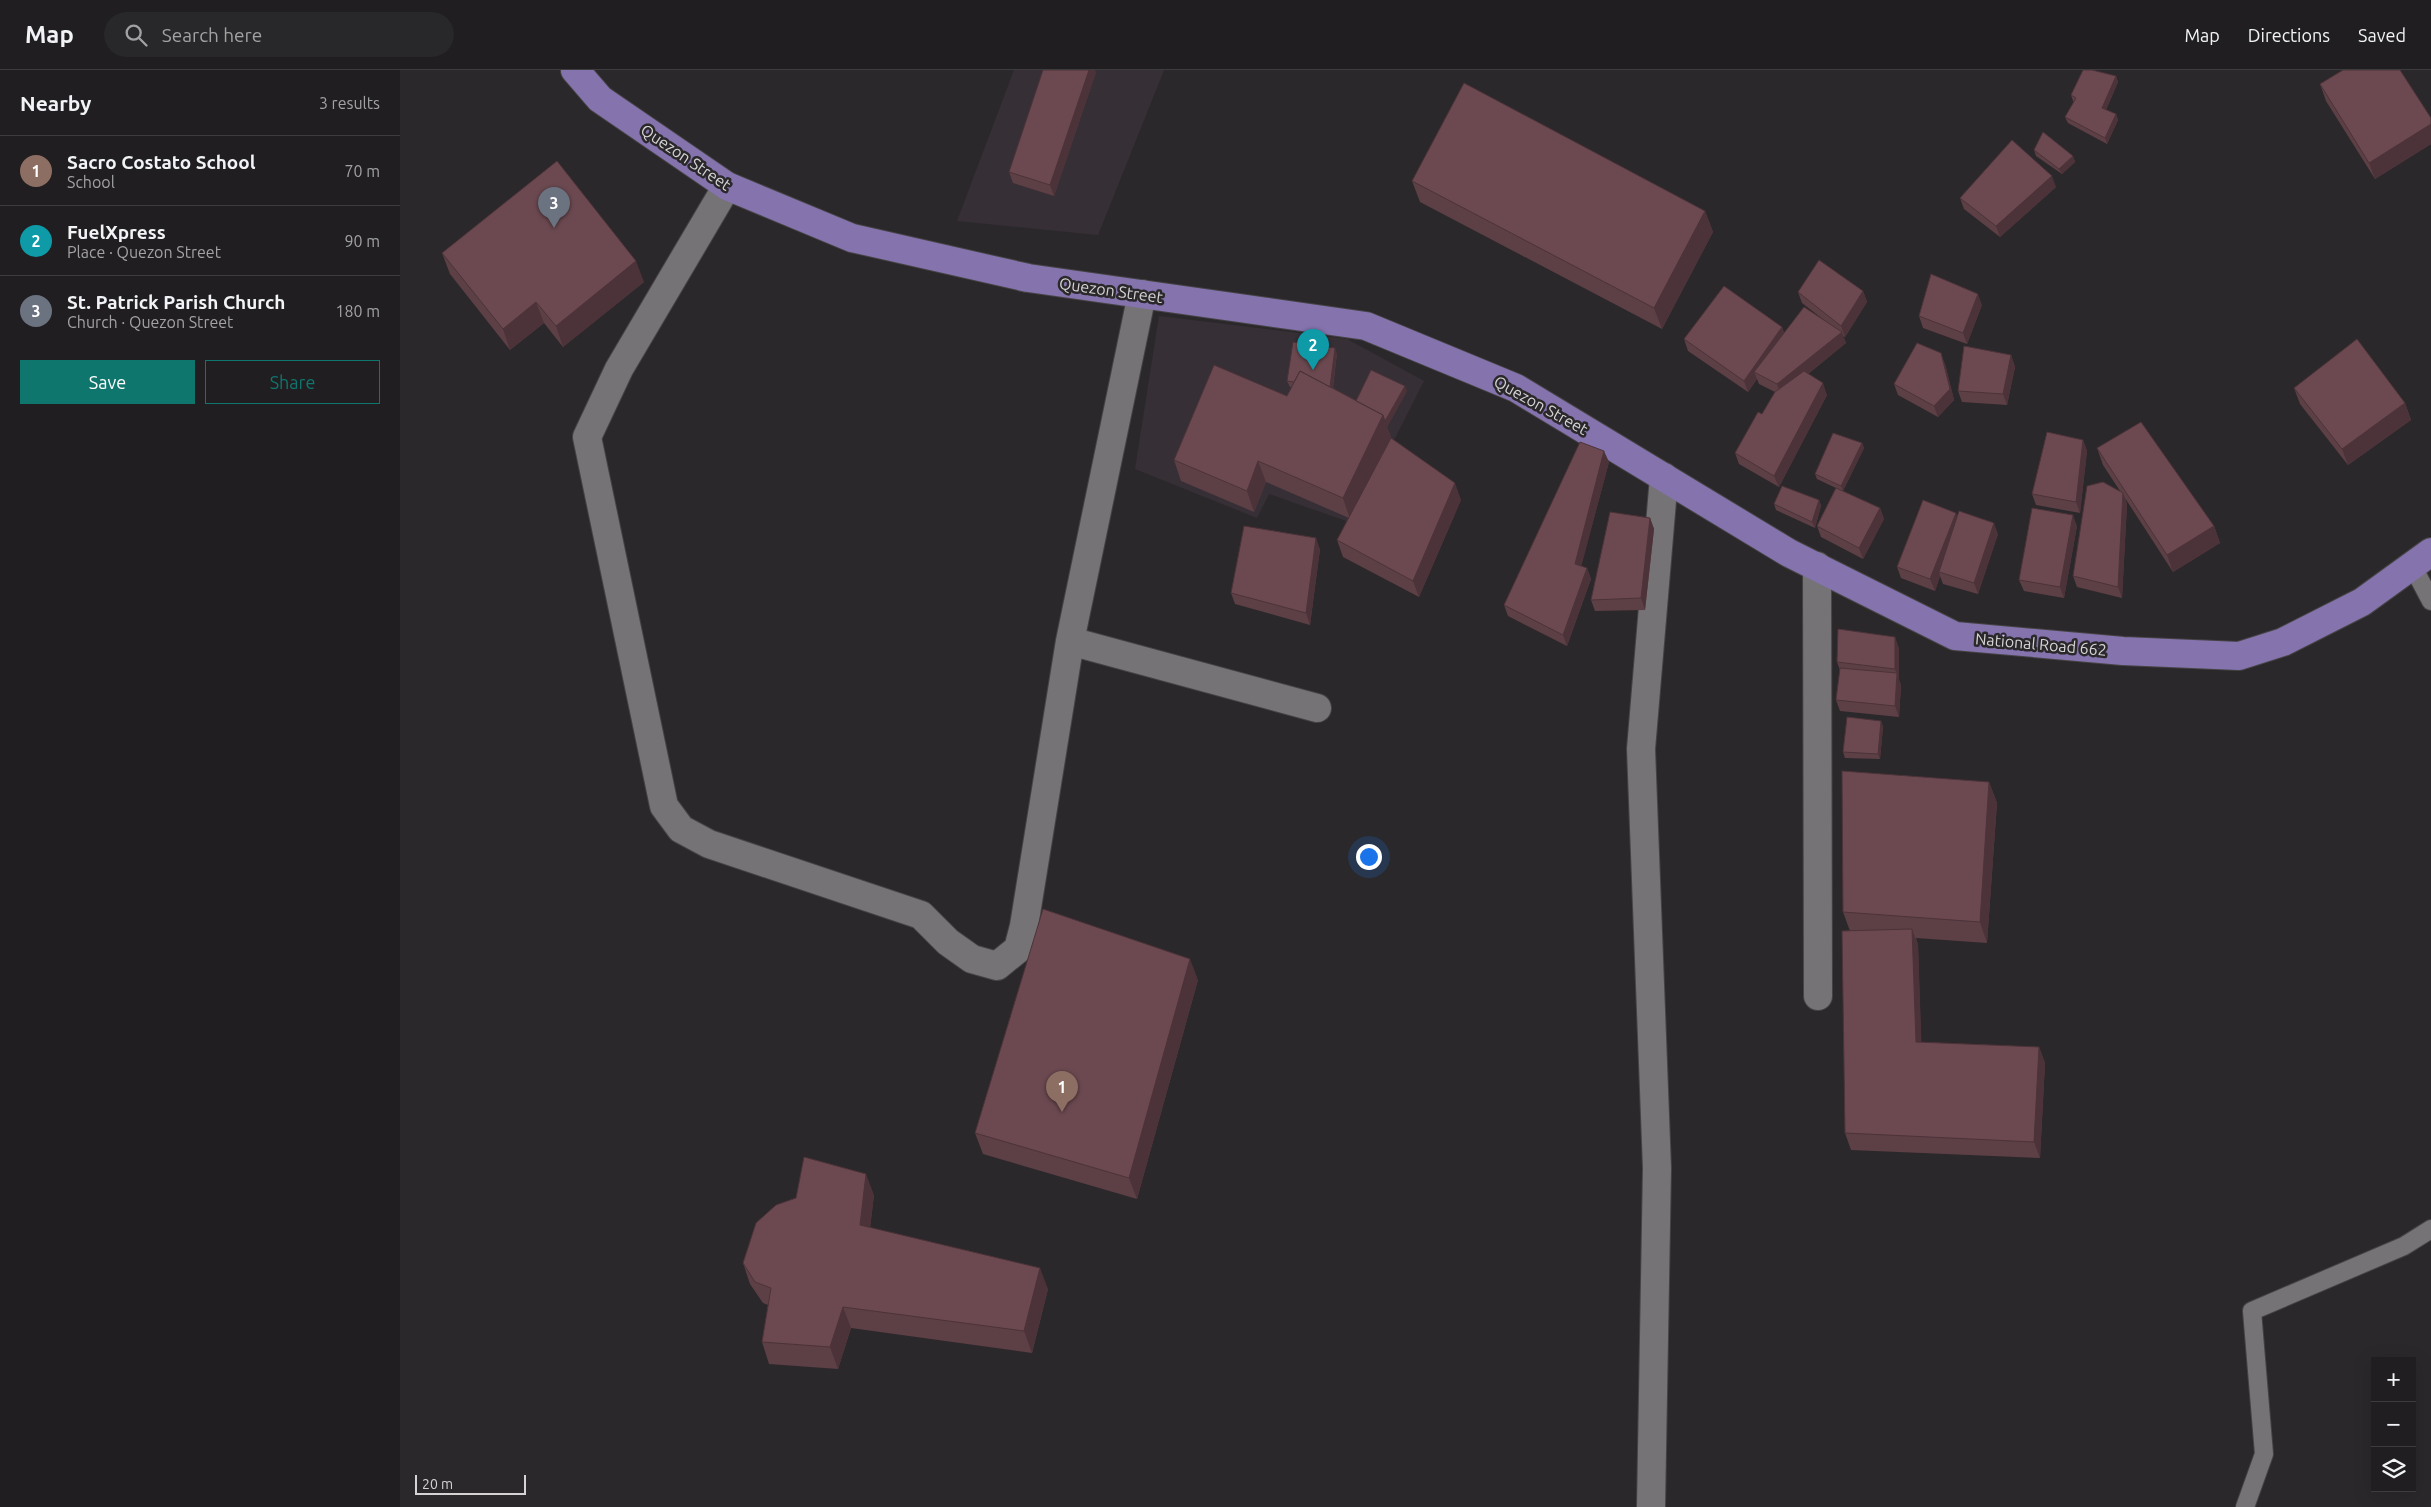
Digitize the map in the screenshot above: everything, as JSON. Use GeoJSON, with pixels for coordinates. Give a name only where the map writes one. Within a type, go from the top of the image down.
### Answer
{"type":"FeatureCollection","features":[{"type":"Feature","properties":{"kind":"main road","name":"Quezon Street"},"geometry":{"type":"LineString","coordinates":[[575,70],[600,99],[727,186],[852,238],[1028,278],[1366,326],[1516,388],[1664,477]]}},
{"type":"Feature","properties":{"kind":"main road","name":"National Road 662"},"geometry":{"type":"LineString","coordinates":[[1664,477],[1789,553],[1955,636],[2123,652],[2239,656],[2283,642],[2362,602],[2422,558]]}},
{"type":"Feature","properties":{"kind":"street"},"geometry":{"type":"LineString","coordinates":[[727,186],[619,369],[587,437],[664,806],[681,829],[709,844],[920,915],[948,942],[972,959],[997,966],[1018,948],[1024,926],[1070,641],[1142,294]]}},
{"type":"Feature","properties":{"kind":"street"},"geometry":{"type":"LineString","coordinates":[[1651,1507],[1657,1168],[1642,749],[1664,477]]}},
{"type":"Feature","properties":{"kind":"street"},"geometry":{"type":"LineString","coordinates":[[1817,566],[1818,996]]}},
{"type":"Feature","properties":{"kind":"street"},"geometry":{"type":"LineString","coordinates":[[1070,641],[1317,708]]}},
{"type":"Feature","properties":{"kind":"lane"},"geometry":{"type":"LineString","coordinates":[[2422,558],[2431,601]]}},
{"type":"Feature","properties":{"kind":"lane"},"geometry":{"type":"LineString","coordinates":[[2245,1507],[2264,1454],[2252,1311],[2404,1246],[2431,1228]]}},
{"type":"Feature","properties":{"kind":"shaded area"},"geometry":{"type":"Polygon","coordinates":[[[1014,70],[1164,70],[1098,235],[957,221],[1014,70]]]}},
{"type":"Feature","properties":{"kind":"shaded area"},"geometry":{"type":"Polygon","coordinates":[[[1159,316],[1347,339],[1424,381],[1352,523],[1269,494],[1257,518],[1135,469],[1159,316]]]}},
{"type":"Feature","properties":{"kind":"building"},"geometry":{"type":"Polygon","coordinates":[[[1043,70],[1089,70],[1050,185],[1009,172],[1043,70]]]}},
{"type":"Feature","properties":{"kind":"building"},"geometry":{"type":"Polygon","coordinates":[[[2083,70],[2092,70],[2116,76],[2102,108],[2116,114],[2105,138],[2065,117],[2076,98],[2071,95],[2083,70]]]}},
{"type":"Feature","properties":{"kind":"building"},"geometry":{"type":"Polygon","coordinates":[[[2343,70],[2400,70],[2431,118],[2431,124],[2369,163],[2320,84],[2343,70]]]}},
{"type":"Feature","properties":{"kind":"building"},"geometry":{"type":"Polygon","coordinates":[[[1464,83],[1705,211],[1654,308],[1412,181],[1464,83]]]}},
{"type":"Feature","properties":{"kind":"building"},"geometry":{"type":"Polygon","coordinates":[[[2043,132],[2073,156],[2059,169],[2034,150],[2043,132]]]}},
{"type":"Feature","properties":{"kind":"building"},"geometry":{"type":"Polygon","coordinates":[[[2012,140],[2052,176],[1996,226],[1960,198],[2012,140]]]}},
{"type":"Feature","properties":{"kind":"building"},"geometry":{"type":"Polygon","coordinates":[[[557,161],[636,261],[556,326],[536,302],[503,329],[442,253],[557,161]]]}},
{"type":"Feature","properties":{"kind":"building"},"geometry":{"type":"Polygon","coordinates":[[[1819,260],[1863,291],[1841,326],[1798,292],[1819,260]]]}},
{"type":"Feature","properties":{"kind":"building"},"geometry":{"type":"Polygon","coordinates":[[[1931,274],[1978,294],[1963,333],[1919,316],[1931,274]]]}},
{"type":"Feature","properties":{"kind":"building"},"geometry":{"type":"Polygon","coordinates":[[[1724,286],[1782,327],[1744,381],[1684,339],[1724,286]]]}},
{"type":"Feature","properties":{"kind":"building"},"geometry":{"type":"Polygon","coordinates":[[[1804,307],[1842,332],[1777,384],[1754,372],[1804,307]]]}},
{"type":"Feature","properties":{"kind":"building"},"geometry":{"type":"Polygon","coordinates":[[[2357,339],[2405,403],[2342,449],[2294,388],[2357,339]]]}},
{"type":"Feature","properties":{"kind":"building"},"geometry":{"type":"Polygon","coordinates":[[[1293,342],[1335,348],[1330,387],[1300,371],[1294,382],[1287,381],[1293,342]]]}},
{"type":"Feature","properties":{"kind":"building"},"geometry":{"type":"Polygon","coordinates":[[[1917,343],[1941,353],[1950,389],[1934,406],[1894,384],[1917,343]]]}},
{"type":"Feature","properties":{"kind":"building"},"geometry":{"type":"Polygon","coordinates":[[[1964,346],[2011,355],[2003,394],[1958,391],[1964,346]]]}},
{"type":"Feature","properties":{"kind":"building"},"geometry":{"type":"Polygon","coordinates":[[[1214,365],[1287,396],[1300,371],[1383,415],[1343,498],[1258,461],[1247,491],[1174,460],[1214,365]]]}},
{"type":"Feature","properties":{"kind":"building"},"geometry":{"type":"Polygon","coordinates":[[[1371,370],[1405,386],[1385,421],[1383,415],[1356,401],[1371,370]]]}},
{"type":"Feature","properties":{"kind":"building"},"geometry":{"type":"Polygon","coordinates":[[[1804,371],[1823,383],[1774,476],[1735,453],[1758,412],[1762,414],[1775,392],[1804,371]]]}},
{"type":"Feature","properties":{"kind":"building"},"geometry":{"type":"Polygon","coordinates":[[[2141,422],[2214,526],[2167,555],[2097,448],[2141,422]]]}},
{"type":"Feature","properties":{"kind":"building"},"geometry":{"type":"Polygon","coordinates":[[[2047,432],[2083,440],[2076,502],[2032,494],[2047,432]]]}},
{"type":"Feature","properties":{"kind":"building"},"geometry":{"type":"Polygon","coordinates":[[[1833,433],[1862,443],[1841,486],[1815,474],[1833,433]]]}},
{"type":"Feature","properties":{"kind":"building"},"geometry":{"type":"Polygon","coordinates":[[[1391,438],[1455,483],[1413,581],[1337,540],[1391,438]]]}},
{"type":"Feature","properties":{"kind":"building"},"geometry":{"type":"Polygon","coordinates":[[[1580,442],[1604,451],[1575,564],[1587,568],[1563,635],[1504,605],[1580,442]]]}},
{"type":"Feature","properties":{"kind":"building"},"geometry":{"type":"Polygon","coordinates":[[[2103,482],[2123,493],[2118,587],[2073,576],[2087,486],[2103,482]]]}},
{"type":"Feature","properties":{"kind":"building"},"geometry":{"type":"Polygon","coordinates":[[[1782,486],[1819,500],[1812,522],[1774,504],[1782,486]]]}},
{"type":"Feature","properties":{"kind":"building"},"geometry":{"type":"Polygon","coordinates":[[[1836,488],[1880,508],[1859,548],[1817,526],[1836,488]]]}},
{"type":"Feature","properties":{"kind":"building"},"geometry":{"type":"Polygon","coordinates":[[[1923,500],[1956,513],[1930,579],[1897,567],[1923,500]]]}},
{"type":"Feature","properties":{"kind":"building"},"geometry":{"type":"Polygon","coordinates":[[[2032,508],[2073,515],[2060,587],[2019,580],[2032,508]]]}},
{"type":"Feature","properties":{"kind":"building"},"geometry":{"type":"Polygon","coordinates":[[[1959,511],[1994,523],[1974,583],[1939,572],[1959,511]]]}},
{"type":"Feature","properties":{"kind":"building"},"geometry":{"type":"Polygon","coordinates":[[[1610,512],[1650,518],[1641,598],[1591,600],[1610,512]]]}},
{"type":"Feature","properties":{"kind":"building"},"geometry":{"type":"Polygon","coordinates":[[[1244,526],[1316,538],[1306,613],[1231,593],[1244,526]]]}},
{"type":"Feature","properties":{"kind":"building"},"geometry":{"type":"Polygon","coordinates":[[[1838,629],[1895,637],[1895,669],[1837,662],[1838,629]]]}},
{"type":"Feature","properties":{"kind":"building"},"geometry":{"type":"Polygon","coordinates":[[[1840,668],[1897,673],[1895,706],[1836,700],[1840,668]]]}},
{"type":"Feature","properties":{"kind":"building"},"geometry":{"type":"Polygon","coordinates":[[[1847,717],[1881,721],[1878,754],[1843,752],[1847,717]]]}},
{"type":"Feature","properties":{"kind":"building"},"geometry":{"type":"Polygon","coordinates":[[[1842,771],[1989,782],[1980,922],[1843,912],[1842,771]]]}},
{"type":"Feature","properties":{"kind":"building"},"geometry":{"type":"Polygon","coordinates":[[[1043,909],[1190,959],[1129,1178],[975,1133],[1043,909]]]}},
{"type":"Feature","properties":{"kind":"building"},"geometry":{"type":"Polygon","coordinates":[[[1912,929],[1916,1042],[2039,1047],[2034,1142],[1845,1133],[1842,931],[1912,929]]]}},
{"type":"Feature","properties":{"kind":"building"},"geometry":{"type":"Polygon","coordinates":[[[804,1157],[866,1174],[860,1225],[1040,1268],[1024,1331],[843,1307],[830,1347],[762,1342],[771,1288],[755,1282],[743,1263],[756,1223],[776,1205],[796,1198],[804,1157]]]}},
{"type":"Feature","properties":{"kind":"place","name":"St. Patrick Parish Church"},"geometry":{"type":"Point","coordinates":[554,228]}},
{"type":"Feature","properties":{"kind":"place","name":"FuelXpress"},"geometry":{"type":"Point","coordinates":[1313,370]}},
{"type":"Feature","properties":{"kind":"place","name":"Sacro Costato School"},"geometry":{"type":"Point","coordinates":[1062,1112]}}]}
